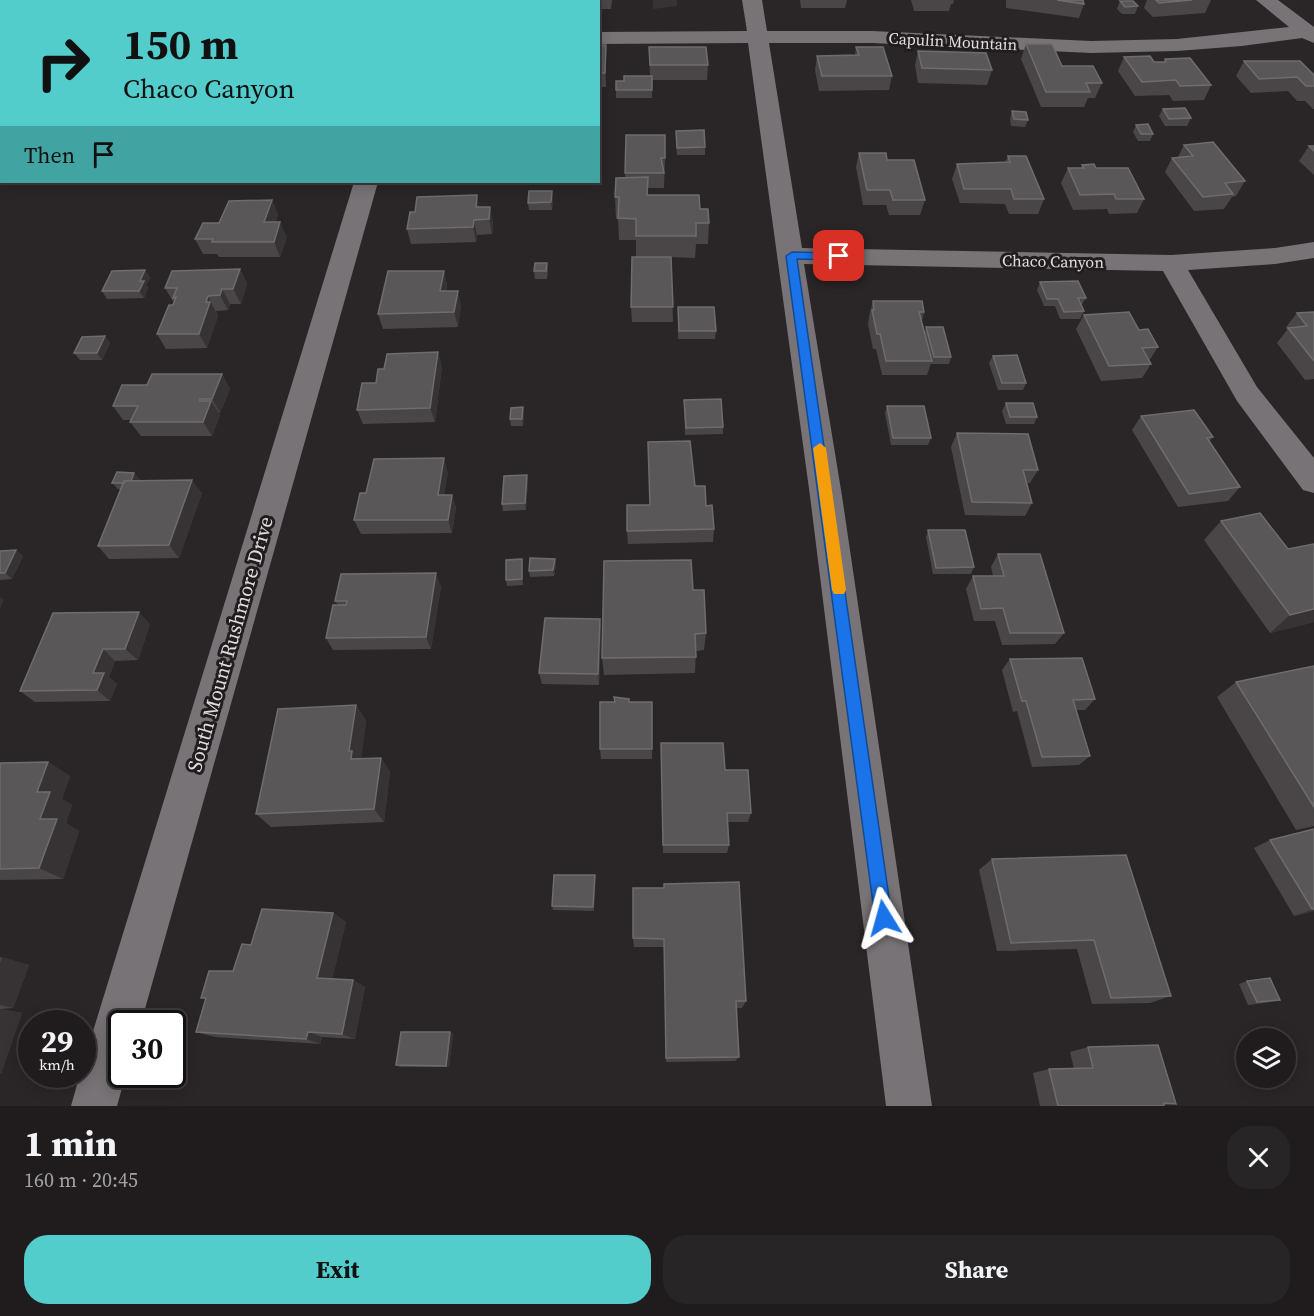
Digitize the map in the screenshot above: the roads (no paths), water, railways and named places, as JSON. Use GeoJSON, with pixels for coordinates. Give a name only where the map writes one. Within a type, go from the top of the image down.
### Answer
{"type":"FeatureCollection","features":[{"type":"Feature","properties":{"kind":"street"},"geometry":{"type":"LineString","coordinates":[[752,0],[792,256],[909,1106]]}},
{"type":"Feature","properties":{"kind":"street"},"geometry":{"type":"LineString","coordinates":[[1266,0],[1310,34]]}},
{"type":"Feature","properties":{"kind":"street","name":"Capulin Mountain"},"geometry":{"type":"LineString","coordinates":[[600,38],[923,38],[1091,47],[1177,45],[1310,34]]}},
{"type":"Feature","properties":{"kind":"street","name":"South Mount Rushmore Drive"},"geometry":{"type":"LineString","coordinates":[[94,1106],[366,183]]}},
{"type":"Feature","properties":{"kind":"street","name":"Chaco Canyon"},"geometry":{"type":"LineString","coordinates":[[792,256],[1171,263],[1275,256],[1314,250]]}},
{"type":"Feature","properties":{"kind":"street"},"geometry":{"type":"LineString","coordinates":[[1171,263],[1247,394],[1314,481]]}}]}
